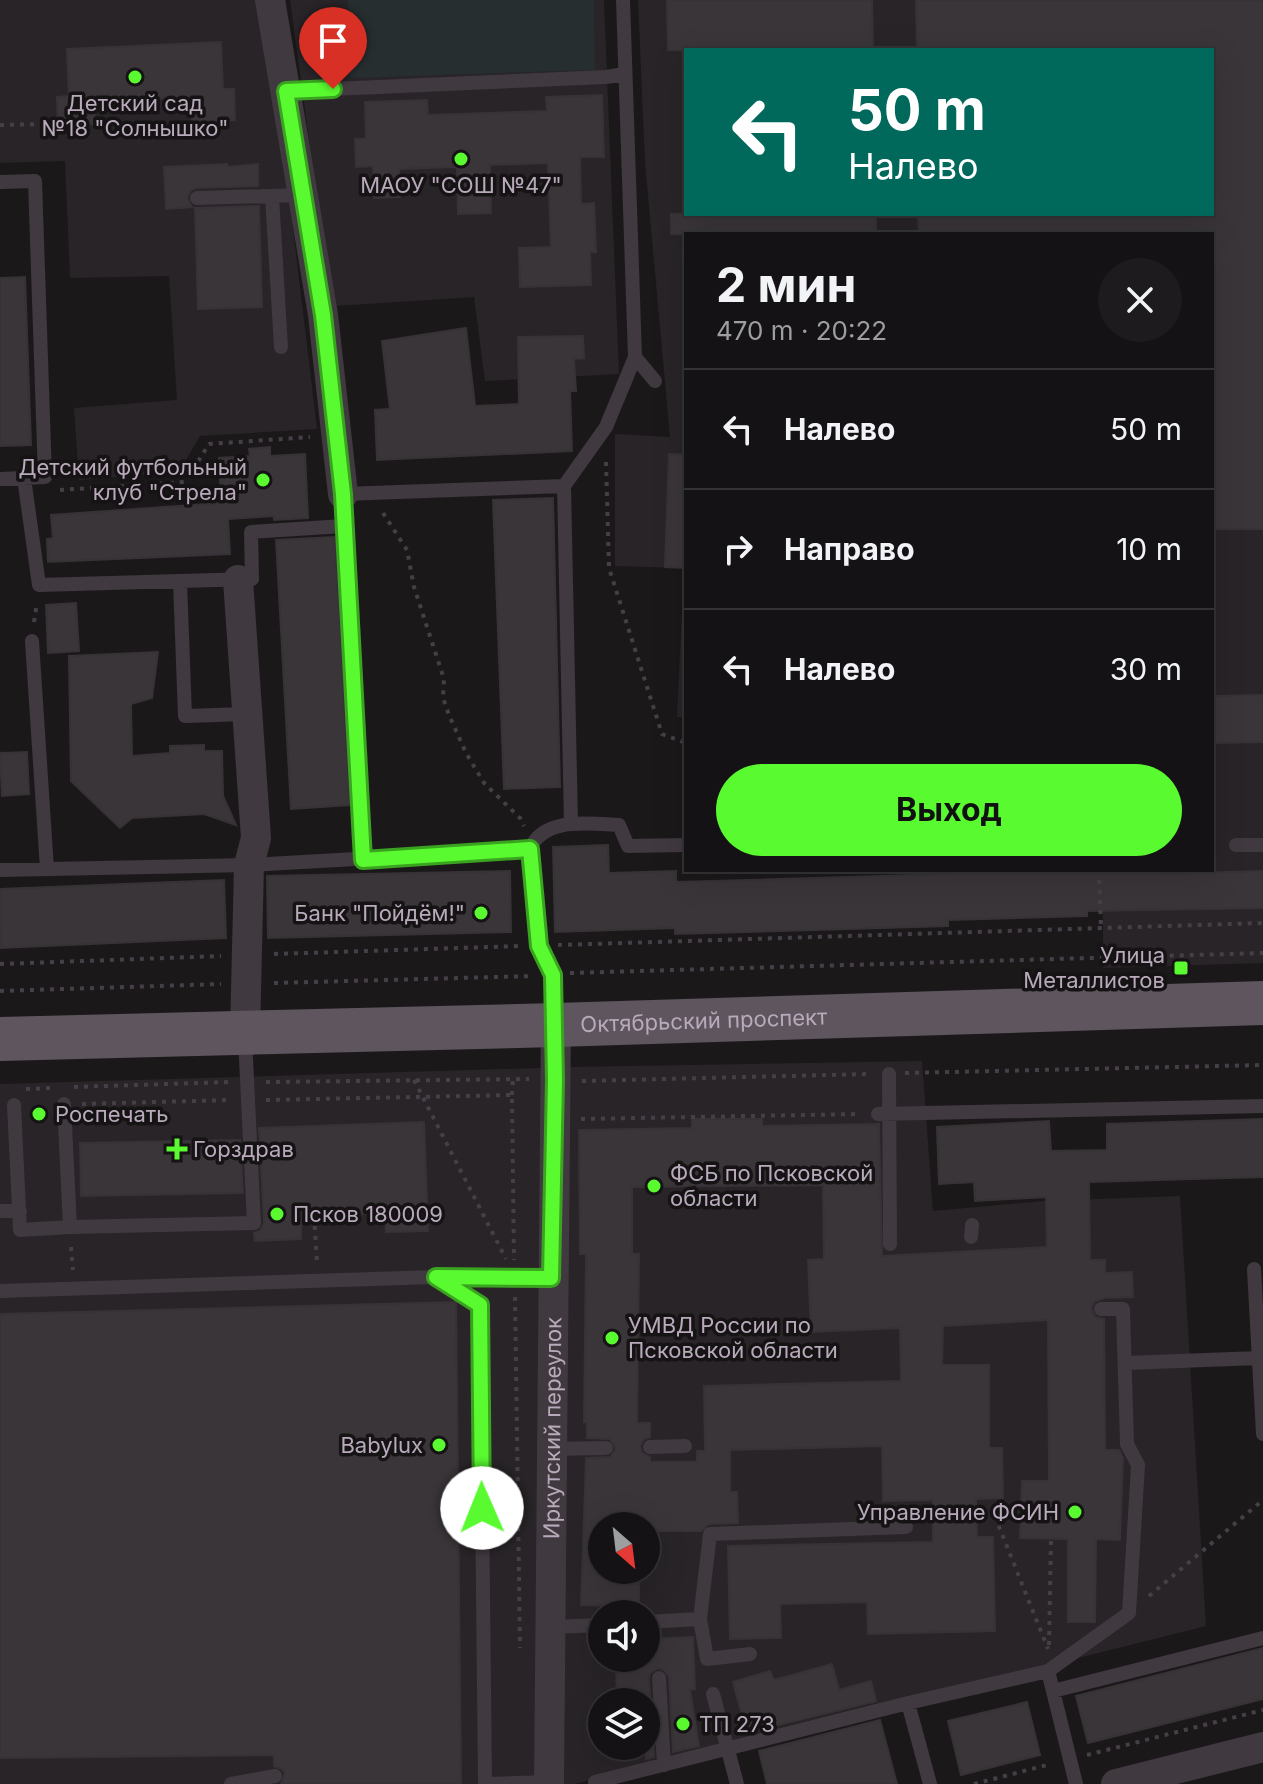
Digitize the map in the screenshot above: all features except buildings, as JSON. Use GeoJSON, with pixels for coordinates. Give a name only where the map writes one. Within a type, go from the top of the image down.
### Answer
{"type":"FeatureCollection","features":[{"type":"Feature","properties":{"kind":"main road","name":"Октябрьский проспект"},"geometry":{"type":"LineString","coordinates":[[0,1039],[1263,1003]]}},
{"type":"Feature","properties":{"kind":"street"},"geometry":{"type":"LineString","coordinates":[[270,0],[323,315],[337,435],[352,494]]}},
{"type":"Feature","properties":{"kind":"street"},"geometry":{"type":"LineString","coordinates":[[238,580],[256,838],[249,865],[245,1033]]}},
{"type":"Feature","properties":{"kind":"street","name":"Иркутский переулок"},"geometry":{"type":"LineString","coordinates":[[549,1783],[551,1278],[556,1025]]}},
{"type":"Feature","properties":{"kind":"street"},"geometry":{"type":"LineString","coordinates":[[1116,1784],[1194,1774],[1263,1747]]}},
{"type":"Feature","properties":{"kind":"lane"},"geometry":{"type":"LineString","coordinates":[[571,824],[564,486],[606,427],[635,357],[623,0]]}},
{"type":"Feature","properties":{"kind":"lane"},"geometry":{"type":"LineString","coordinates":[[286,91],[625,74]]}},
{"type":"Feature","properties":{"kind":"lane"},"geometry":{"type":"LineString","coordinates":[[0,182],[35,181],[45,477],[0,479]]}},
{"type":"Feature","properties":{"kind":"lane"},"geometry":{"type":"LineString","coordinates":[[197,198],[303,195]]}},
{"type":"Feature","properties":{"kind":"lane"},"geometry":{"type":"LineString","coordinates":[[272,196],[281,347]]}},
{"type":"Feature","properties":{"kind":"lane"},"geometry":{"type":"LineString","coordinates":[[635,357],[655,381]]}},
{"type":"Feature","properties":{"kind":"lane"},"geometry":{"type":"LineString","coordinates":[[24,478],[39,585],[252,579],[251,532],[344,526]]}},
{"type":"Feature","properties":{"kind":"lane"},"geometry":{"type":"LineString","coordinates":[[363,860],[344,526],[352,494],[564,486]]}},
{"type":"Feature","properties":{"kind":"lane"},"geometry":{"type":"LineString","coordinates":[[180,582],[185,716],[247,714]]}},
{"type":"Feature","properties":{"kind":"lane"},"geometry":{"type":"LineString","coordinates":[[32,641],[47,869]]}},
{"type":"Feature","properties":{"kind":"lane"},"geometry":{"type":"LineString","coordinates":[[0,870],[363,860],[531,845],[544,830],[571,824],[619,825],[628,846],[684,845]]}},
{"type":"Feature","properties":{"kind":"lane"},"geometry":{"type":"LineString","coordinates":[[531,845],[539,946],[553,975],[556,1025]]}},
{"type":"Feature","properties":{"kind":"lane"},"geometry":{"type":"LineString","coordinates":[[1236,845],[1263,845]]}},
{"type":"Feature","properties":{"kind":"lane"},"geometry":{"type":"LineString","coordinates":[[14,1105],[20,1230],[254,1223],[245,1033]]}},
{"type":"Feature","properties":{"kind":"lane"},"geometry":{"type":"LineString","coordinates":[[889,1074],[884,1113],[890,1244]]}},
{"type":"Feature","properties":{"kind":"lane"},"geometry":{"type":"LineString","coordinates":[[64,1104],[70,1227]]}},
{"type":"Feature","properties":{"kind":"lane"},"geometry":{"type":"LineString","coordinates":[[884,1113],[1263,1106]]}},
{"type":"Feature","properties":{"kind":"lane"},"geometry":{"type":"LineString","coordinates":[[0,1211],[20,1211]]}},
{"type":"Feature","properties":{"kind":"lane"},"geometry":{"type":"LineString","coordinates":[[1254,1269],[1263,1434]]}},
{"type":"Feature","properties":{"kind":"lane"},"geometry":{"type":"LineString","coordinates":[[436,1277],[480,1305],[485,1784],[549,1783]]}},
{"type":"Feature","properties":{"kind":"lane"},"geometry":{"type":"LineString","coordinates":[[0,1291],[436,1277],[551,1278]]}},
{"type":"Feature","properties":{"kind":"lane"},"geometry":{"type":"LineString","coordinates":[[595,1782],[1048,1671],[1129,1613],[1138,1465],[1127,1444],[1123,1309],[1101,1309]]}},
{"type":"Feature","properties":{"kind":"lane"},"geometry":{"type":"LineString","coordinates":[[1125,1363],[1259,1358]]}},
{"type":"Feature","properties":{"kind":"lane"},"geometry":{"type":"LineString","coordinates":[[650,1447],[685,1446]]}},
{"type":"Feature","properties":{"kind":"lane"},"geometry":{"type":"LineString","coordinates":[[550,1449],[606,1448]]}},
{"type":"Feature","properties":{"kind":"lane"},"geometry":{"type":"LineString","coordinates":[[750,1654],[707,1659],[700,1619],[710,1534],[906,1527]]}},
{"type":"Feature","properties":{"kind":"lane"},"geometry":{"type":"LineString","coordinates":[[660,1621],[700,1619]]}},
{"type":"Feature","properties":{"kind":"lane"},"geometry":{"type":"LineString","coordinates":[[551,1627],[588,1626]]}},
{"type":"Feature","properties":{"kind":"lane"},"geometry":{"type":"LineString","coordinates":[[1053,1691],[1263,1638]]}},
{"type":"Feature","properties":{"kind":"lane"},"geometry":{"type":"LineString","coordinates":[[1048,1671],[1076,1784]]}},
{"type":"Feature","properties":{"kind":"lane"},"geometry":{"type":"LineString","coordinates":[[659,1678],[664,1765]]}},
{"type":"Feature","properties":{"kind":"lane"},"geometry":{"type":"LineString","coordinates":[[713,1694],[737,1784]]}},
{"type":"Feature","properties":{"kind":"lane"},"geometry":{"type":"LineString","coordinates":[[908,1703],[930,1784]]}},
{"type":"Feature","properties":{"kind":"lane"},"geometry":{"type":"LineString","coordinates":[[231,1784],[275,1776]]}},
{"type":"Feature","properties":{"kind":"path"},"geometry":{"type":"LineString","coordinates":[[0,125],[47,124]]}},
{"type":"Feature","properties":{"kind":"path"},"geometry":{"type":"LineString","coordinates":[[606,427],[609,568],[662,734],[684,742]]}},
{"type":"Feature","properties":{"kind":"path"},"geometry":{"type":"LineString","coordinates":[[45,477],[61,490],[185,482],[209,444],[337,435]]}},
{"type":"Feature","properties":{"kind":"path"},"geometry":{"type":"LineString","coordinates":[[352,494],[382,510],[407,550],[414,587],[444,679],[443,698],[466,753],[484,783],[520,818],[531,845]]}},
{"type":"Feature","properties":{"kind":"path"},"geometry":{"type":"LineString","coordinates":[[32,641],[39,585]]}},
{"type":"Feature","properties":{"kind":"path"},"geometry":{"type":"LineString","coordinates":[[1099,872],[1101,928]]}},
{"type":"Feature","properties":{"kind":"path"},"geometry":{"type":"LineString","coordinates":[[539,946],[1263,923]]}},
{"type":"Feature","properties":{"kind":"path"},"geometry":{"type":"LineString","coordinates":[[0,991],[1263,953]]}},
{"type":"Feature","properties":{"kind":"path"},"geometry":{"type":"LineString","coordinates":[[512,1095],[513,1078]]}},
{"type":"Feature","properties":{"kind":"path"},"geometry":{"type":"LineString","coordinates":[[414,1080],[515,1277]]}},
{"type":"Feature","properties":{"kind":"path"},"geometry":{"type":"LineString","coordinates":[[15,1089],[247,1082],[555,1080]]}},
{"type":"Feature","properties":{"kind":"path"},"geometry":{"type":"LineString","coordinates":[[554,1119],[884,1113]]}},
{"type":"Feature","properties":{"kind":"path"},"geometry":{"type":"LineString","coordinates":[[314,1216],[317,1261]]}},
{"type":"Feature","properties":{"kind":"path"},"geometry":{"type":"LineString","coordinates":[[1129,1613],[1263,1500]]}},
{"type":"Feature","properties":{"kind":"path"},"geometry":{"type":"LineString","coordinates":[[906,1527],[934,1508],[948,1508]]}},
{"type":"Feature","properties":{"kind":"path"},"geometry":{"type":"LineString","coordinates":[[970,1509],[992,1509],[1049,1650]]}},
{"type":"Feature","properties":{"kind":"path"},"geometry":{"type":"LineString","coordinates":[[1048,1671],[1051,1538]]}},
{"type":"Feature","properties":{"kind":"path"},"geometry":{"type":"LineString","coordinates":[[974,1784],[1263,1710]]}},
{"type":"Feature","properties":{"kind":"shaded area"},"geometry":{"type":"Polygon","coordinates":[[[0,0],[256,0],[284,153],[317,429],[200,436],[179,472],[79,480],[74,408],[177,400],[169,276],[70,278],[65,161],[0,163],[0,0]]]}},
{"type":"Feature","properties":{"kind":"shaded area","name":"МАОУ \"СОШ №47\""},"geometry":{"type":"Polygon","coordinates":[[[290,0],[604,0],[619,374],[485,381],[474,297],[335,306],[321,228],[290,0]]]}},
{"type":"Feature","properties":{"kind":"shaded area"},"geometry":{"type":"Polygon","coordinates":[[[348,0],[594,0],[595,70],[350,78],[348,0]]]}},
{"type":"Feature","properties":{"kind":"shaded area"},"geometry":{"type":"Polygon","coordinates":[[[638,0],[1263,0],[1263,963],[1103,968],[1103,872],[1214,872],[1214,232],[684,232],[684,568],[615,566],[615,434],[670,437],[645,163],[638,0]]]}},
{"type":"Feature","properties":{"kind":"shaded area"},"geometry":{"type":"Polygon","coordinates":[[[684,568],[684,717],[677,717],[684,568]]]}},
{"type":"Feature","properties":{"kind":"shaded area"},"geometry":{"type":"Polygon","coordinates":[[[922,1061],[933,1211],[1044,1201],[1180,1196],[1206,1626],[574,1784],[0,1784],[0,1084],[572,1067],[922,1061]]]}},
{"type":"Feature","properties":{"kind":"place","name":"Детский сад №18 \"Солнышко\""},"geometry":{"type":"Point","coordinates":[135,77]}},
{"type":"Feature","properties":{"kind":"place","name":"МАОУ \"СОШ №47\""},"geometry":{"type":"Point","coordinates":[461,159]}},
{"type":"Feature","properties":{"kind":"place","name":"Детский футбольный клуб \"Стрела\""},"geometry":{"type":"Point","coordinates":[263,480]}},
{"type":"Feature","properties":{"kind":"place","name":"Банк \"Пойдём!\""},"geometry":{"type":"Point","coordinates":[481,913]}},
{"type":"Feature","properties":{"kind":"place","name":"Улица Металлистов"},"geometry":{"type":"Point","coordinates":[1181,968]}},
{"type":"Feature","properties":{"kind":"place","name":"Роспечать"},"geometry":{"type":"Point","coordinates":[39,1114]}},
{"type":"Feature","properties":{"kind":"place","name":"Горздрав"},"geometry":{"type":"Point","coordinates":[177,1149]}},
{"type":"Feature","properties":{"kind":"place","name":"ФСБ по Псковской области"},"geometry":{"type":"Point","coordinates":[654,1186]}},
{"type":"Feature","properties":{"kind":"place","name":"Псков 180009"},"geometry":{"type":"Point","coordinates":[277,1214]}},
{"type":"Feature","properties":{"kind":"place","name":"УМВД России по Псковской области"},"geometry":{"type":"Point","coordinates":[612,1338]}},
{"type":"Feature","properties":{"kind":"place","name":"Babylux"},"geometry":{"type":"Point","coordinates":[439,1445]}},
{"type":"Feature","properties":{"kind":"place","name":"Управление ФСИН"},"geometry":{"type":"Point","coordinates":[1075,1512]}},
{"type":"Feature","properties":{"kind":"place","name":"ТП 273"},"geometry":{"type":"Point","coordinates":[683,1724]}},
{"type":"Feature","properties":{"kind":"route"},"geometry":{"type":"LineString","coordinates":[[333,89],[286,91],[323,315],[343,494],[363,860],[530,849],[539,946],[553,975],[556,1025],[551,1278],[436,1277],[480,1305],[482,1508]]}}]}
